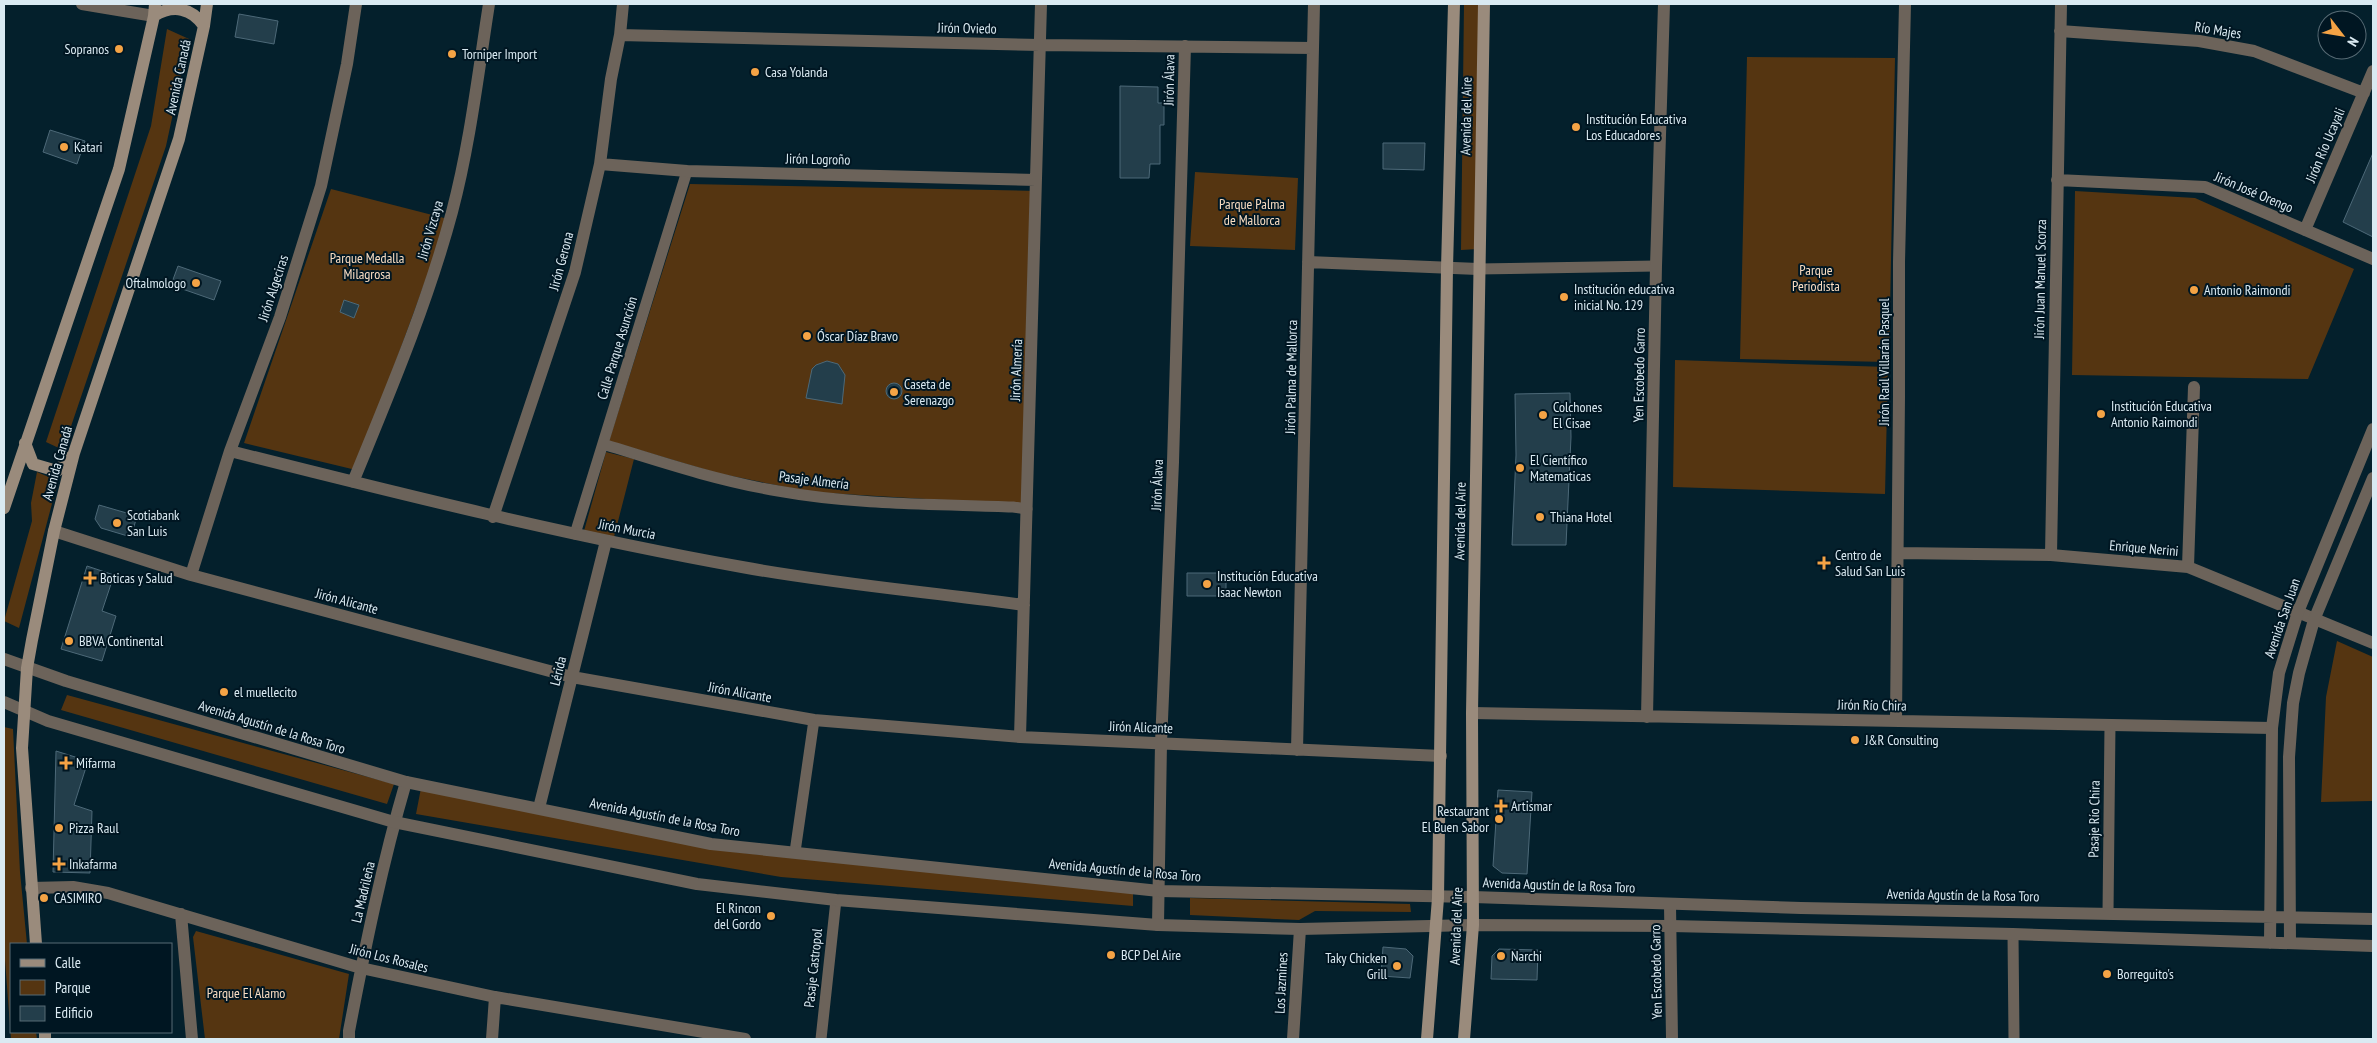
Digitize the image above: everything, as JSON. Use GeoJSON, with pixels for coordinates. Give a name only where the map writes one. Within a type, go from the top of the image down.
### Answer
{"type":"FeatureCollection","features":[{"type":"Feature","properties":{"kind":"main road","name":"Avenida Canadá"},"geometry":{"type":"LineString","coordinates":[[36,943],[22,748],[27,668],[54,531],[74,453],[180,140],[207,4]]}},
{"type":"Feature","properties":{"kind":"main road","name":"Avenida del Aire"},"geometry":{"type":"LineString","coordinates":[[1427,1039],[1438,898],[1447,268],[1454,4]]}},
{"type":"Feature","properties":{"kind":"main road","name":"Avenida del Aire"},"geometry":{"type":"LineString","coordinates":[[1464,1039],[1473,925],[1472,713],[1478,269],[1484,4]]}},
{"type":"Feature","properties":{"kind":"main road"},"geometry":{"type":"LineString","coordinates":[[5,500],[118,169],[155,10],[181,9],[199,18],[204,26]]}},
{"type":"Feature","properties":{"kind":"main road"},"geometry":{"type":"LineString","coordinates":[[25,443],[33,464],[57,471],[74,453]]}},
{"type":"Feature","properties":{"kind":"street"},"geometry":{"type":"LineString","coordinates":[[82,4],[155,10]]}},
{"type":"Feature","properties":{"kind":"street","name":"Jirón Algeciras"},"geometry":{"type":"LineString","coordinates":[[191,575],[230,451],[280,317],[321,186],[347,64],[356,4]]}},
{"type":"Feature","properties":{"kind":"street","name":"Jirón Vizcaya"},"geometry":{"type":"LineString","coordinates":[[353,482],[397,376],[439,256],[452,212],[468,145],[489,4]]}},
{"type":"Feature","properties":{"kind":"street","name":"Jirón Gerona"},"geometry":{"type":"LineString","coordinates":[[493,517],[575,272],[600,164],[611,79],[620,35],[622,4]]}},
{"type":"Feature","properties":{"kind":"street","name":"Jirón Almería"},"geometry":{"type":"LineString","coordinates":[[1020,737],[1041,4]]}},
{"type":"Feature","properties":{"kind":"street","name":"Jirón Palma de Mallorca"},"geometry":{"type":"LineString","coordinates":[[1297,750],[1314,4]]}},
{"type":"Feature","properties":{"kind":"street","name":"Yen Escobedo Garro"},"geometry":{"type":"LineString","coordinates":[[1647,716],[1656,266],[1664,4]]}},
{"type":"Feature","properties":{"kind":"street","name":"Jirón Raúl Villarán Pasquel"},"geometry":{"type":"LineString","coordinates":[[1896,721],[1898,262],[1905,4]]}},
{"type":"Feature","properties":{"kind":"street","name":"Jirón Juan Manuel Scorza"},"geometry":{"type":"LineString","coordinates":[[2051,555],[2061,4]]}},
{"type":"Feature","properties":{"kind":"street","name":"Río Majes"},"geometry":{"type":"LineString","coordinates":[[2060,31],[2200,41],[2254,51],[2364,93]]}},
{"type":"Feature","properties":{"kind":"street","name":"Jirón Oviedo"},"geometry":{"type":"LineString","coordinates":[[620,35],[1040,45],[1313,48]]}},
{"type":"Feature","properties":{"kind":"street","name":"Jirón Álava"},"geometry":{"type":"LineString","coordinates":[[1158,925],[1161,742],[1174,452],[1184,46]]}},
{"type":"Feature","properties":{"kind":"street","name":"Jirón Río Ucayali"},"geometry":{"type":"LineString","coordinates":[[2305,230],[2373,71]]}},
{"type":"Feature","properties":{"kind":"street","name":"Jirón Logroño"},"geometry":{"type":"LineString","coordinates":[[600,164],[687,171],[1036,180]]}},
{"type":"Feature","properties":{"kind":"street","name":"Calle Parque Asunción"},"geometry":{"type":"LineString","coordinates":[[575,534],[687,171]]}},
{"type":"Feature","properties":{"kind":"street","name":"Jirón José Orengo"},"geometry":{"type":"LineString","coordinates":[[2057,180],[2205,186],[2373,259]]}},
{"type":"Feature","properties":{"kind":"street"},"geometry":{"type":"LineString","coordinates":[[1308,262],[1478,269],[1656,266]]}},
{"type":"Feature","properties":{"kind":"street"},"geometry":{"type":"LineString","coordinates":[[2188,567],[2194,387]]}},
{"type":"Feature","properties":{"kind":"street","name":"Avenida San Juan"},"geometry":{"type":"LineString","coordinates":[[2270,918],[2272,728],[2279,673],[2298,612],[2373,429]]}},
{"type":"Feature","properties":{"kind":"street","name":"Pasaje Almería"},"geometry":{"type":"LineString","coordinates":[[603,444],[714,478],[780,492],[894,503],[1027,509]]}},
{"type":"Feature","properties":{"kind":"street","name":"Jirón Murcia"},"geometry":{"type":"LineString","coordinates":[[230,451],[493,517],[606,541],[742,567],[867,586],[1024,605]]}},
{"type":"Feature","properties":{"kind":"street"},"geometry":{"type":"LineString","coordinates":[[2290,943],[2290,733],[2299,673],[2314,620],[2373,478]]}},
{"type":"Feature","properties":{"kind":"street","name":"Jirón Alicante"},"geometry":{"type":"LineString","coordinates":[[54,531],[191,575],[572,677],[814,720],[1020,737],[1441,756]]}},
{"type":"Feature","properties":{"kind":"street","name":"Lérida"},"geometry":{"type":"LineString","coordinates":[[539,808],[606,541]]}},
{"type":"Feature","properties":{"kind":"street","name":"Enrique Nerini"},"geometry":{"type":"LineString","coordinates":[[1898,552],[2051,555],[2188,567],[2373,643]]}},
{"type":"Feature","properties":{"kind":"street","name":"Avenida Agustín de la Rosa Toro"},"geometry":{"type":"LineString","coordinates":[[4,659],[27,668],[406,782],[711,844],[1159,891],[1438,898],[1472,897],[1670,905],[2108,912],[2270,918],[2373,919]]}},
{"type":"Feature","properties":{"kind":"street"},"geometry":{"type":"LineString","coordinates":[[4,702],[48,721],[394,822],[697,884],[836,900],[1158,925],[1300,929],[1473,925],[1671,926],[2013,934],[2373,946]]}},
{"type":"Feature","properties":{"kind":"street","name":"Jirón Río Chira"},"geometry":{"type":"LineString","coordinates":[[1472,713],[2272,728]]}},
{"type":"Feature","properties":{"kind":"street"},"geometry":{"type":"LineString","coordinates":[[795,852],[814,720]]}},
{"type":"Feature","properties":{"kind":"street","name":"Pasaje Río Chira"},"geometry":{"type":"LineString","coordinates":[[2108,912],[2110,725]]}},
{"type":"Feature","properties":{"kind":"street","name":"La Madrileña"},"geometry":{"type":"LineString","coordinates":[[349,1039],[348,1031],[361,968],[394,822],[406,782]]}},
{"type":"Feature","properties":{"kind":"street","name":"Jirón Los Rosales"},"geometry":{"type":"LineString","coordinates":[[31,888],[73,887],[108,893],[361,968],[495,998],[745,1039]]}},
{"type":"Feature","properties":{"kind":"street","name":"Pasaje Castropol"},"geometry":{"type":"LineString","coordinates":[[820,1039],[836,900]]}},
{"type":"Feature","properties":{"kind":"street","name":"Yen Escobedo Garro"},"geometry":{"type":"LineString","coordinates":[[1670,905],[1672,1039]]}},
{"type":"Feature","properties":{"kind":"street"},"geometry":{"type":"LineString","coordinates":[[181,914],[192,1039]]}},
{"type":"Feature","properties":{"kind":"street"},"geometry":{"type":"LineString","coordinates":[[2270,918],[2270,943]]}},
{"type":"Feature","properties":{"kind":"street","name":"Los Jazmines"},"geometry":{"type":"LineString","coordinates":[[1293,1039],[1300,929]]}},
{"type":"Feature","properties":{"kind":"street"},"geometry":{"type":"LineString","coordinates":[[2013,934],[2014,1039]]}},
{"type":"Feature","properties":{"kind":"street"},"geometry":{"type":"LineString","coordinates":[[492,1039],[495,998]]}},
{"type":"Feature","properties":{"kind":"green space"},"geometry":{"type":"Polygon","coordinates":[[[1464,4],[1482,4],[1478,249],[1461,250],[1464,4]]]}},
{"type":"Feature","properties":{"kind":"green space"},"geometry":{"type":"Polygon","coordinates":[[[167,29],[189,39],[166,146],[63,450],[46,442],[151,126],[167,29]]]}},
{"type":"Feature","properties":{"kind":"green space","name":"Parque Periodista"},"geometry":{"type":"Polygon","coordinates":[[[1747,57],[1895,58],[1889,362],[1740,359],[1747,57]]]}},
{"type":"Feature","properties":{"kind":"green space","name":"Parque Palma de Mallorca"},"geometry":{"type":"Polygon","coordinates":[[[1195,172],[1298,178],[1295,250],[1190,246],[1195,172]]]}},
{"type":"Feature","properties":{"kind":"green space"},"geometry":{"type":"Polygon","coordinates":[[[690,184],[1037,191],[1027,505],[810,492],[717,473],[609,441],[690,184]]]}},
{"type":"Feature","properties":{"kind":"green space","name":"Parque Medalla Milagrosa"},"geometry":{"type":"Polygon","coordinates":[[[331,189],[448,219],[356,470],[244,443],[331,189]]]}},
{"type":"Feature","properties":{"kind":"green space"},"geometry":{"type":"Polygon","coordinates":[[[2075,191],[2195,198],[2354,269],[2308,379],[2072,375],[2075,191]]]}},
{"type":"Feature","properties":{"kind":"green space"},"geometry":{"type":"Polygon","coordinates":[[[1675,360],[1888,367],[1885,494],[1673,487],[1675,360]]]}},
{"type":"Feature","properties":{"kind":"green space"},"geometry":{"type":"Polygon","coordinates":[[[606,452],[634,459],[614,537],[584,531],[606,452]]]}},
{"type":"Feature","properties":{"kind":"green space"},"geometry":{"type":"Polygon","coordinates":[[[37,472],[58,481],[19,628],[4,621],[32,521],[31,503],[37,472]]]}},
{"type":"Feature","properties":{"kind":"green space"},"geometry":{"type":"Polygon","coordinates":[[[2337,641],[2373,657],[2373,801],[2321,802],[2326,697],[2337,641]]]}},
{"type":"Feature","properties":{"kind":"green space"},"geometry":{"type":"Polygon","coordinates":[[[67,695],[394,784],[387,804],[61,710],[67,695]]]}},
{"type":"Feature","properties":{"kind":"green space"},"geometry":{"type":"Polygon","coordinates":[[[4,727],[13,729],[20,872],[27,943],[10,943],[10,1026],[4,947],[4,727]]]}},
{"type":"Feature","properties":{"kind":"green space"},"geometry":{"type":"Polygon","coordinates":[[[421,788],[735,852],[1133,893],[1133,906],[781,877],[416,814],[421,788]]]}},
{"type":"Feature","properties":{"kind":"green space"},"geometry":{"type":"Polygon","coordinates":[[[1190,898],[1410,904],[1411,912],[1315,911],[1299,920],[1190,915],[1190,898]]]}},
{"type":"Feature","properties":{"kind":"green space","name":"Parque El Alamo"},"geometry":{"type":"Polygon","coordinates":[[[196,931],[349,974],[339,1039],[205,1039],[193,937],[196,931]]]}},
{"type":"Feature","properties":{"kind":"green space"},"geometry":{"type":"Polygon","coordinates":[[[11,1033],[36,1033],[37,1039],[11,1039],[11,1033]]]}},
{"type":"Feature","properties":{"kind":"building"},"geometry":{"type":"Polygon","coordinates":[[[239,14],[278,21],[274,44],[235,37],[239,14]]]}},
{"type":"Feature","properties":{"kind":"building"},"geometry":{"type":"Polygon","coordinates":[[[1120,86],[1158,87],[1158,103],[1164,103],[1164,125],[1160,125],[1160,164],[1150,164],[1149,178],[1120,178],[1120,86]]]}},
{"type":"Feature","properties":{"kind":"building","name":"Katari"},"geometry":{"type":"Polygon","coordinates":[[[50,130],[85,141],[77,164],[43,152],[50,130]]]}},
{"type":"Feature","properties":{"kind":"building"},"geometry":{"type":"Polygon","coordinates":[[[1383,143],[1425,143],[1424,170],[1383,169],[1383,143]]]}},
{"type":"Feature","properties":{"kind":"building"},"geometry":{"type":"Polygon","coordinates":[[[2373,153],[2373,237],[2343,222],[2373,153]]]}},
{"type":"Feature","properties":{"kind":"building","name":"Oftalmologo"},"geometry":{"type":"Polygon","coordinates":[[[178,266],[221,281],[214,300],[171,285],[178,266]]]}},
{"type":"Feature","properties":{"kind":"building"},"geometry":{"type":"Polygon","coordinates":[[[344,300],[359,305],[354,318],[340,312],[344,300]]]}},
{"type":"Feature","properties":{"kind":"building"},"geometry":{"type":"Polygon","coordinates":[[[827,361],[838,364],[845,375],[842,404],[806,398],[812,369],[816,365],[827,361]]]}},
{"type":"Feature","properties":{"kind":"building","name":"Caseta de Serenazgo"},"geometry":{"type":"Polygon","coordinates":[[[894,383],[900,385],[902,391],[900,397],[894,399],[888,397],[886,391],[888,385],[894,383]]]}},
{"type":"Feature","properties":{"kind":"building"},"geometry":{"type":"Polygon","coordinates":[[[1570,393],[1571,437],[1566,545],[1512,545],[1516,455],[1515,394],[1570,393]]]}},
{"type":"Feature","properties":{"kind":"building","name":"Scotiabank San Luis"},"geometry":{"type":"Polygon","coordinates":[[[99,505],[137,516],[131,537],[101,528],[95,519],[99,505]]]}},
{"type":"Feature","properties":{"kind":"building"},"geometry":{"type":"Polygon","coordinates":[[[87,566],[114,575],[102,611],[116,616],[102,661],[61,649],[87,566]]]}},
{"type":"Feature","properties":{"kind":"building","name":"Institución Educativa Isaac Newton"},"geometry":{"type":"Polygon","coordinates":[[[1187,573],[1226,573],[1226,596],[1187,596],[1187,573]]]}},
{"type":"Feature","properties":{"kind":"building"},"geometry":{"type":"Polygon","coordinates":[[[56,751],[88,761],[74,805],[92,811],[90,873],[53,872],[56,751]]]}},
{"type":"Feature","properties":{"kind":"building"},"geometry":{"type":"Polygon","coordinates":[[[1498,790],[1532,792],[1527,874],[1502,873],[1493,866],[1498,790]]]}},
{"type":"Feature","properties":{"kind":"building","name":"Taky Chicken Grill"},"geometry":{"type":"Polygon","coordinates":[[[1383,947],[1406,949],[1413,956],[1410,978],[1381,976],[1383,947]]]}},
{"type":"Feature","properties":{"kind":"building"},"geometry":{"type":"Polygon","coordinates":[[[1499,949],[1538,950],[1537,980],[1491,979],[1492,956],[1499,949]]]}},
{"type":"Feature","properties":{"kind":"place","name":"Sopranos"},"geometry":{"type":"Point","coordinates":[119,49]}},
{"type":"Feature","properties":{"kind":"place","name":"Torniper Import"},"geometry":{"type":"Point","coordinates":[452,54]}},
{"type":"Feature","properties":{"kind":"place","name":"Casa Yolanda"},"geometry":{"type":"Point","coordinates":[755,72]}},
{"type":"Feature","properties":{"kind":"place","name":"Institución Educativa Los Educadores"},"geometry":{"type":"Point","coordinates":[1576,127]}},
{"type":"Feature","properties":{"kind":"place","name":"Katari"},"geometry":{"type":"Point","coordinates":[64,147]}},
{"type":"Feature","properties":{"kind":"place","name":"Oftalmologo"},"geometry":{"type":"Point","coordinates":[196,283]}},
{"type":"Feature","properties":{"kind":"place","name":"Antonio Raimondi"},"geometry":{"type":"Point","coordinates":[2194,290]}},
{"type":"Feature","properties":{"kind":"place","name":"Institución educativa inicial No. 129"},"geometry":{"type":"Point","coordinates":[1564,297]}},
{"type":"Feature","properties":{"kind":"place","name":"Óscar Díaz Bravo"},"geometry":{"type":"Point","coordinates":[807,336]}},
{"type":"Feature","properties":{"kind":"place","name":"Caseta de Serenazgo"},"geometry":{"type":"Point","coordinates":[894,392]}},
{"type":"Feature","properties":{"kind":"place","name":"Institución Educativa Antonio Raimondi"},"geometry":{"type":"Point","coordinates":[2101,414]}},
{"type":"Feature","properties":{"kind":"place","name":"Colchones El Cisae"},"geometry":{"type":"Point","coordinates":[1543,415]}},
{"type":"Feature","properties":{"kind":"place","name":"El Científico Matematicas"},"geometry":{"type":"Point","coordinates":[1520,468]}},
{"type":"Feature","properties":{"kind":"place","name":"Thiana Hotel"},"geometry":{"type":"Point","coordinates":[1540,517]}},
{"type":"Feature","properties":{"kind":"place","name":"Scotiabank San Luis"},"geometry":{"type":"Point","coordinates":[117,523]}},
{"type":"Feature","properties":{"kind":"place","name":"Centro de Salud San Luis"},"geometry":{"type":"Point","coordinates":[1824,563]}},
{"type":"Feature","properties":{"kind":"place","name":"Boticas y Salud"},"geometry":{"type":"Point","coordinates":[90,578]}},
{"type":"Feature","properties":{"kind":"place","name":"Institución Educativa Isaac Newton"},"geometry":{"type":"Point","coordinates":[1207,584]}},
{"type":"Feature","properties":{"kind":"place","name":"BBVA Continental"},"geometry":{"type":"Point","coordinates":[69,641]}},
{"type":"Feature","properties":{"kind":"place","name":"el muellecito"},"geometry":{"type":"Point","coordinates":[224,692]}},
{"type":"Feature","properties":{"kind":"place","name":"J&R Consulting"},"geometry":{"type":"Point","coordinates":[1855,740]}},
{"type":"Feature","properties":{"kind":"place","name":"Mifarma"},"geometry":{"type":"Point","coordinates":[66,763]}},
{"type":"Feature","properties":{"kind":"place","name":"Artismar"},"geometry":{"type":"Point","coordinates":[1501,806]}},
{"type":"Feature","properties":{"kind":"place","name":"Restaurant El Buen Sabor"},"geometry":{"type":"Point","coordinates":[1499,819]}},
{"type":"Feature","properties":{"kind":"place","name":"Pizza Raul"},"geometry":{"type":"Point","coordinates":[59,828]}},
{"type":"Feature","properties":{"kind":"place","name":"Inkafarma"},"geometry":{"type":"Point","coordinates":[59,864]}},
{"type":"Feature","properties":{"kind":"place","name":"CASIMIRO"},"geometry":{"type":"Point","coordinates":[44,898]}},
{"type":"Feature","properties":{"kind":"place","name":"El Rincon del Gordo"},"geometry":{"type":"Point","coordinates":[771,916]}},
{"type":"Feature","properties":{"kind":"place","name":"BCP Del Aire"},"geometry":{"type":"Point","coordinates":[1111,955]}},
{"type":"Feature","properties":{"kind":"place","name":"Narchi"},"geometry":{"type":"Point","coordinates":[1501,956]}},
{"type":"Feature","properties":{"kind":"place","name":"Taky Chicken Grill"},"geometry":{"type":"Point","coordinates":[1397,966]}},
{"type":"Feature","properties":{"kind":"place","name":"Borreguito's"},"geometry":{"type":"Point","coordinates":[2107,974]}}]}
